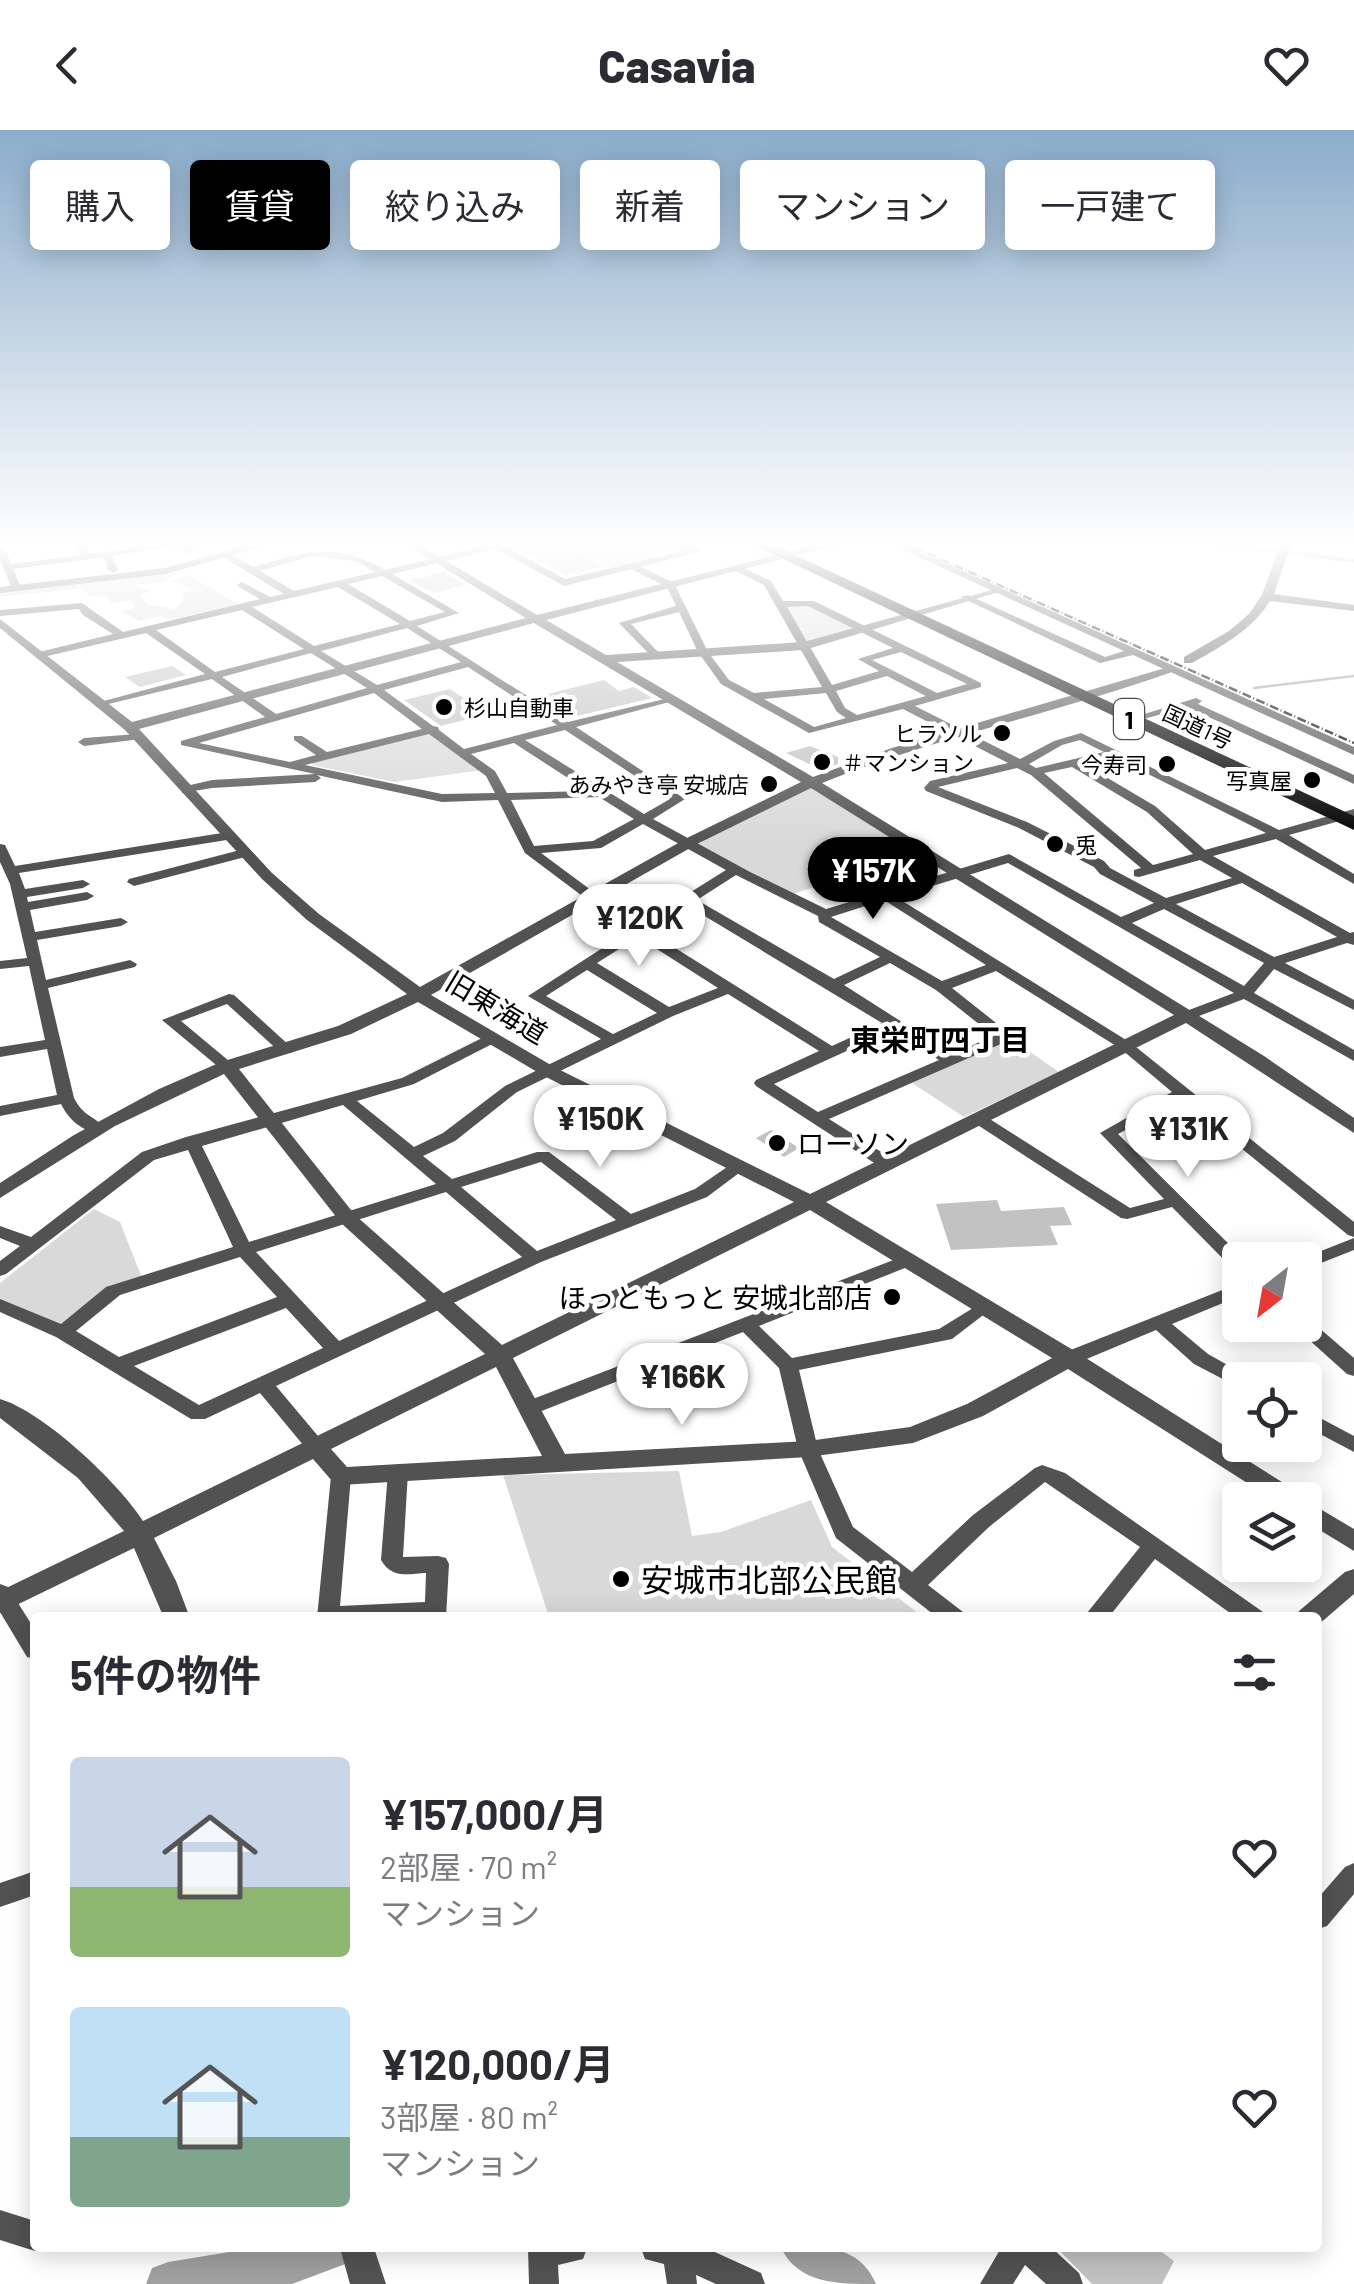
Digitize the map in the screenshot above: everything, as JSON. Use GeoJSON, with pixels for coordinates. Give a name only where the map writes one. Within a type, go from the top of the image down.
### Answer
{"type":"FeatureCollection","features":[{"type":"Feature","properties":{"kind":"highway","name":"国道1号"},"geometry":{"type":"LineString","coordinates":[[979,642],[1096,692],[1350,817]]}},
{"type":"Feature","properties":{"kind":"highway","name":"国道1号"},"geometry":{"type":"LineString","coordinates":[[1096,692],[1350,817]]}},
{"type":"Feature","properties":{"kind":"street","name":"旧東海道"},"geometry":{"type":"LineString","coordinates":[[24,642],[134,732],[244,853],[313,917],[419,996],[550,1072],[812,1202],[1070,1358],[1264,1482]]}},
{"type":"Feature","properties":{"kind":"street"},"geometry":{"type":"LineString","coordinates":[[40,655],[98,642]]}},
{"type":"Feature","properties":{"kind":"street"},"geometry":{"type":"LineString","coordinates":[[164,642],[273,716]]}},
{"type":"Feature","properties":{"kind":"street"},"geometry":{"type":"LineString","coordinates":[[301,642],[434,730],[491,774],[530,850],[590,897],[831,1052]]}},
{"type":"Feature","properties":{"kind":"street"},"geometry":{"type":"LineString","coordinates":[[100,704],[347,642]]}},
{"type":"Feature","properties":{"kind":"street"},"geometry":{"type":"LineString","coordinates":[[436,642],[679,799],[596,845],[530,850]]}},
{"type":"Feature","properties":{"kind":"street"},"geometry":{"type":"LineString","coordinates":[[84,742],[134,732],[449,642]]}},
{"type":"Feature","properties":{"kind":"street"},"geometry":{"type":"LineString","coordinates":[[574,642],[811,782],[1322,1101],[1354,1127]]}},
{"type":"Feature","properties":{"kind":"street"},"geometry":{"type":"LineString","coordinates":[[643,642],[656,655]]}},
{"type":"Feature","properties":{"kind":"street"},"geometry":{"type":"LineString","coordinates":[[698,642],[725,682],[813,732],[977,685],[890,642]]}},
{"type":"Feature","properties":{"kind":"street"},"geometry":{"type":"LineString","coordinates":[[802,642],[841,710],[855,718]]}},
{"type":"Feature","properties":{"kind":"street"},"geometry":{"type":"LineString","coordinates":[[603,659],[804,646],[819,642]]}},
{"type":"Feature","properties":{"kind":"street"},"geometry":{"type":"LineString","coordinates":[[1062,642],[1104,661],[1133,652]]}},
{"type":"Feature","properties":{"kind":"street"},"geometry":{"type":"LineString","coordinates":[[1110,642],[1354,751]]}},
{"type":"Feature","properties":{"kind":"street"},"geometry":{"type":"LineString","coordinates":[[1188,660],[1218,642]]}},
{"type":"Feature","properties":{"kind":"street"},"geometry":{"type":"LineString","coordinates":[[903,648],[863,660],[935,696]]}},
{"type":"Feature","properties":{"kind":"street"},"geometry":{"type":"LineString","coordinates":[[470,663],[185,743],[442,798],[597,794]]}},
{"type":"Feature","properties":{"kind":"street"},"geometry":{"type":"LineString","coordinates":[[0,1192],[98,1128],[228,1066],[356,1026],[419,996],[685,843],[811,782],[868,760],[1096,692],[1163,666]]}},
{"type":"Feature","properties":{"kind":"street"},"geometry":{"type":"LineString","coordinates":[[751,697],[830,689],[888,672]]}},
{"type":"Feature","properties":{"kind":"street"},"geometry":{"type":"LineString","coordinates":[[1144,716],[1224,692]]}},
{"type":"Feature","properties":{"kind":"street"},"geometry":{"type":"LineString","coordinates":[[465,752],[669,699]]}},
{"type":"Feature","properties":{"kind":"street"},"geometry":{"type":"LineString","coordinates":[[1187,704],[1354,780]]}},
{"type":"Feature","properties":{"kind":"street"},"geometry":{"type":"LineString","coordinates":[[904,705],[1022,763],[1150,869]]}},
{"type":"Feature","properties":{"kind":"street"},"geometry":{"type":"LineString","coordinates":[[290,766],[434,730]]}},
{"type":"Feature","properties":{"kind":"street"},"geometry":{"type":"LineString","coordinates":[[1354,880],[1281,836],[1081,736],[1058,743],[1022,763],[930,788],[1023,825],[1099,864],[1119,879],[1354,1006]]}},
{"type":"Feature","properties":{"kind":"street"},"geometry":{"type":"LineString","coordinates":[[298,738],[326,756]]}},
{"type":"Feature","properties":{"kind":"street"},"geometry":{"type":"LineString","coordinates":[[516,739],[597,794],[733,871],[825,914],[1008,858],[1354,1056]]}},
{"type":"Feature","properties":{"kind":"street"},"geometry":{"type":"LineString","coordinates":[[1035,772],[1115,753]]}},
{"type":"Feature","properties":{"kind":"street"},"geometry":{"type":"LineString","coordinates":[[1076,764],[1151,808],[1206,857],[1352,938]]}},
{"type":"Feature","properties":{"kind":"street"},"geometry":{"type":"LineString","coordinates":[[186,790],[212,784],[314,778],[324,773]]}},
{"type":"Feature","properties":{"kind":"street"},"geometry":{"type":"LineString","coordinates":[[1119,879],[1350,817]]}},
{"type":"Feature","properties":{"kind":"street"},"geometry":{"type":"LineString","coordinates":[[13,870],[228,836]]}},
{"type":"Feature","properties":{"kind":"street"},"geometry":{"type":"LineString","coordinates":[[0,848],[13,870],[66,1098],[76,1116],[98,1128]]}},
{"type":"Feature","properties":{"kind":"street"},"geometry":{"type":"LineString","coordinates":[[134,882],[244,853]]}},
{"type":"Feature","properties":{"kind":"street"},"geometry":{"type":"LineString","coordinates":[[615,1041],[536,996],[733,871]]}},
{"type":"Feature","properties":{"kind":"street"},"geometry":{"type":"LineString","coordinates":[[1121,922],[1245,878]]}},
{"type":"Feature","properties":{"kind":"street"},"geometry":{"type":"LineString","coordinates":[[20,900],[85,890]]}},
{"type":"Feature","properties":{"kind":"street"},"geometry":{"type":"LineString","coordinates":[[886,896],[1126,1046],[1354,1231]]}},
{"type":"Feature","properties":{"kind":"street"},"geometry":{"type":"LineString","coordinates":[[688,900],[952,1061]]}},
{"type":"Feature","properties":{"kind":"street"},"geometry":{"type":"LineString","coordinates":[[816,1119],[1005,1037],[941,987],[824,918],[825,914]]}},
{"type":"Feature","properties":{"kind":"street"},"geometry":{"type":"LineString","coordinates":[[28,937],[121,922]]}},
{"type":"Feature","properties":{"kind":"street"},"geometry":{"type":"LineString","coordinates":[[30,1642],[2,1598],[316,1448],[1186,1016],[1245,994],[1272,962],[1352,938]]}},
{"type":"Feature","properties":{"kind":"street"},"geometry":{"type":"LineString","coordinates":[[833,985],[890,958]]}},
{"type":"Feature","properties":{"kind":"street"},"geometry":{"type":"LineString","coordinates":[[0,965],[34,961]]}},
{"type":"Feature","properties":{"kind":"street"},"geometry":{"type":"LineString","coordinates":[[586,963],[668,1012]]}},
{"type":"Feature","properties":{"kind":"street"},"geometry":{"type":"LineString","coordinates":[[40,986],[130,964]]}},
{"type":"Feature","properties":{"kind":"street"},"geometry":{"type":"LineString","coordinates":[[941,987],[996,966]]}},
{"type":"Feature","properties":{"kind":"street"},"geometry":{"type":"LineString","coordinates":[[411,1155],[449,1137],[511,1089],[668,1012],[730,988]]}},
{"type":"Feature","properties":{"kind":"street"},"geometry":{"type":"LineString","coordinates":[[286,1050],[229,998],[170,1020],[228,1066],[267,1121],[348,1220],[501,1356],[557,1461]]}},
{"type":"Feature","properties":{"kind":"street"},"geometry":{"type":"LineString","coordinates":[[888,1164],[762,1083],[895,1023]]}},
{"type":"Feature","properties":{"kind":"street"},"geometry":{"type":"LineString","coordinates":[[0,1270],[148,1156],[408,1082],[491,1038]]}},
{"type":"Feature","properties":{"kind":"street"},"geometry":{"type":"LineString","coordinates":[[0,1052],[54,1043]]}},
{"type":"Feature","properties":{"kind":"street"},"geometry":{"type":"LineString","coordinates":[[1183,1093],[1108,1133],[1222,1248]]}},
{"type":"Feature","properties":{"kind":"street"},"geometry":{"type":"LineString","coordinates":[[0,1112],[66,1098]]}},
{"type":"Feature","properties":{"kind":"street"},"geometry":{"type":"LineString","coordinates":[[348,1101],[535,1258]]}},
{"type":"Feature","properties":{"kind":"street"},"geometry":{"type":"LineString","coordinates":[[979,1119],[1127,1214],[1176,1201]]}},
{"type":"Feature","properties":{"kind":"street"},"geometry":{"type":"LineString","coordinates":[[192,1142],[243,1249],[336,1350]]}},
{"type":"Feature","properties":{"kind":"street"},"geometry":{"type":"LineString","coordinates":[[62,1332],[113,1291],[543,1156],[628,1221]]}},
{"type":"Feature","properties":{"kind":"street"},"geometry":{"type":"LineString","coordinates":[[0,1305],[62,1332],[198,1414],[535,1258],[702,1192],[739,1167]]}},
{"type":"Feature","properties":{"kind":"street"},"geometry":{"type":"LineString","coordinates":[[0,1232],[33,1244]]}},
{"type":"Feature","properties":{"kind":"street"},"geometry":{"type":"LineString","coordinates":[[1322,1256],[1354,1244]]}},
{"type":"Feature","properties":{"kind":"street"},"geometry":{"type":"LineString","coordinates":[[532,1408],[908,1260]]}},
{"type":"Feature","properties":{"kind":"street"},"geometry":{"type":"LineString","coordinates":[[341,1476],[808,1449],[913,1435],[975,1410],[1070,1358],[1222,1296]]}},
{"type":"Feature","properties":{"kind":"street"},"geometry":{"type":"LineString","coordinates":[[116,1366],[288,1300]]}},
{"type":"Feature","properties":{"kind":"street"},"geometry":{"type":"LineString","coordinates":[[788,1366],[945,1334],[986,1306]]}},
{"type":"Feature","properties":{"kind":"street"},"geometry":{"type":"LineString","coordinates":[[1158,1322],[1201,1359],[1222,1371]]}},
{"type":"Feature","properties":{"kind":"street"},"geometry":{"type":"LineString","coordinates":[[746,1324],[788,1366],[808,1449],[844,1532],[948,1612]]}},
{"type":"Feature","properties":{"kind":"street"},"geometry":{"type":"LineString","coordinates":[[1322,1340],[1354,1368]]}},
{"type":"Feature","properties":{"kind":"street"},"geometry":{"type":"LineString","coordinates":[[264,1385],[341,1476],[328,1612]]}},
{"type":"Feature","properties":{"kind":"street"},"geometry":{"type":"LineString","coordinates":[[0,1407],[52,1441],[97,1481],[142,1532],[175,1612]]}},
{"type":"Feature","properties":{"kind":"street"},"geometry":{"type":"LineString","coordinates":[[1322,1427],[1354,1445]]}},
{"type":"Feature","properties":{"kind":"street"},"geometry":{"type":"LineString","coordinates":[[398,1472],[392,1560],[398,1566],[438,1564],[436,1612]]}},
{"type":"Feature","properties":{"kind":"street"},"geometry":{"type":"LineString","coordinates":[[913,1584],[981,1521],[1042,1473],[1058,1478],[1247,1612]]}},
{"type":"Feature","properties":{"kind":"street"},"geometry":{"type":"LineString","coordinates":[[1322,1520],[1354,1542]]}},
{"type":"Feature","properties":{"kind":"street"},"geometry":{"type":"LineString","coordinates":[[1099,1612],[1154,1545]]}},
{"type":"Feature","properties":{"kind":"street"},"geometry":{"type":"LineString","coordinates":[[1315,1612],[1354,1579]]}},
{"type":"Feature","properties":{"kind":"street"},"geometry":{"type":"LineString","coordinates":[[1322,1907],[1354,1875]]}},
{"type":"Feature","properties":{"kind":"street"},"geometry":{"type":"LineString","coordinates":[[0,1894],[30,1885]]}},
{"type":"Feature","properties":{"kind":"street"},"geometry":{"type":"LineString","coordinates":[[0,2226],[30,2235]]}},
{"type":"Feature","properties":{"kind":"street"},"geometry":{"type":"LineString","coordinates":[[358,2252],[368,2284]]}},
{"type":"Feature","properties":{"kind":"street"},"geometry":{"type":"LineString","coordinates":[[541,2252],[544,2284]]}},
{"type":"Feature","properties":{"kind":"street"},"geometry":{"type":"LineString","coordinates":[[667,2252],[682,2284]]}},
{"type":"Feature","properties":{"kind":"street"},"geometry":{"type":"LineString","coordinates":[[673,2252],[750,2284]]}},
{"type":"Feature","properties":{"kind":"street"},"geometry":{"type":"LineString","coordinates":[[996,2284],[1016,2252]]}},
{"type":"Feature","properties":{"kind":"street"},"geometry":{"type":"LineString","coordinates":[[1034,2252],[1068,2284]]}},
{"type":"Feature","properties":{"kind":"shaded area"},"geometry":{"type":"Polygon","coordinates":[[[433,733],[483,770],[394,782],[312,765],[313,761],[433,733]]]}},
{"type":"Feature","properties":{"kind":"shaded area"},"geometry":{"type":"Polygon","coordinates":[[[810,785],[932,862],[845,888],[832,881],[790,895],[698,844],[751,812],[810,785]]]}},
{"type":"Feature","properties":{"kind":"shaded area"},"geometry":{"type":"Polygon","coordinates":[[[1010,1038],[1059,1072],[964,1117],[912,1083],[1010,1038]]]}},
{"type":"Feature","properties":{"kind":"shaded area"},"geometry":{"type":"Polygon","coordinates":[[[94,1209],[120,1222],[142,1278],[57,1328],[0,1300],[0,1283],[94,1209]]]}},
{"type":"Feature","properties":{"kind":"shaded area"},"geometry":{"type":"Polygon","coordinates":[[[679,1471],[692,1536],[721,1532],[811,1500],[832,1547],[916,1612],[547,1612],[503,1475],[679,1471]]]}},
{"type":"Feature","properties":{"kind":"building"},"geometry":{"type":"Polygon","coordinates":[[[172,666],[186,675],[140,687],[125,677],[172,666]]]}},
{"type":"Feature","properties":{"kind":"building"},"geometry":{"type":"Polygon","coordinates":[[[604,680],[619,691],[634,687],[652,698],[569,718],[536,697],[604,680]]]}},
{"type":"Feature","properties":{"kind":"building","name":"杉山自動車"},"geometry":{"type":"Polygon","coordinates":[[[450,689],[487,714],[441,726],[404,700],[450,689]]]}},
{"type":"Feature","properties":{"kind":"building","name":"＃マンション"},"geometry":{"type":"Polygon","coordinates":[[[810,746],[838,757],[838,764],[822,770],[786,753],[810,746]]]}},
{"type":"Feature","properties":{"kind":"building","name":"ローソン"},"geometry":{"type":"Polygon","coordinates":[[[771,1130],[799,1148],[784,1157],[756,1138],[771,1130]]]}},
{"type":"Feature","properties":{"kind":"building"},"geometry":{"type":"Polygon","coordinates":[[[997,1200],[1001,1211],[1064,1207],[1072,1225],[1050,1226],[1058,1245],[951,1250],[936,1204],[997,1200]]]}},
{"type":"Feature","properties":{"kind":"building"},"geometry":{"type":"Polygon","coordinates":[[[1061,2252],[1162,2252],[1174,2261],[1162,2284],[1092,2284],[1061,2252]]]}},
{"type":"Feature","properties":{"kind":"waterway"},"geometry":{"type":"LineString","coordinates":[[1254,688],[1354,676]]}},
{"type":"Feature","properties":{"kind":"waterway"},"geometry":{"type":"LineString","coordinates":[[168,2284],[286,2264],[321,2252]]}},
{"type":"Feature","properties":{"kind":"waterway"},"geometry":{"type":"LineString","coordinates":[[809,2252],[854,2284]]}},
{"type":"Feature","properties":{"kind":"railway"},"geometry":{"type":"LineString","coordinates":[[1126,642],[1354,743]]}},
{"type":"Feature","properties":{"kind":"place","name":"杉山自動車"},"geometry":{"type":"Point","coordinates":[444,707]}},
{"type":"Feature","properties":{"kind":"place","name":"ヒラソル"},"geometry":{"type":"Point","coordinates":[1002,733]}},
{"type":"Feature","properties":{"kind":"place","name":"＃マンション"},"geometry":{"type":"Point","coordinates":[822,762]}},
{"type":"Feature","properties":{"kind":"place","name":"今寿司"},"geometry":{"type":"Point","coordinates":[1167,764]}},
{"type":"Feature","properties":{"kind":"place","name":"写真屋"},"geometry":{"type":"Point","coordinates":[1312,780]}},
{"type":"Feature","properties":{"kind":"place","name":"あみやき亭 安城店"},"geometry":{"type":"Point","coordinates":[769,784]}},
{"type":"Feature","properties":{"kind":"place","name":"兎"},"geometry":{"type":"Point","coordinates":[1055,844]}},
{"type":"Feature","properties":{"kind":"place","name":"ローソン"},"geometry":{"type":"Point","coordinates":[777,1143]}},
{"type":"Feature","properties":{"kind":"place","name":"ほっともっと 安城北部店"},"geometry":{"type":"Point","coordinates":[892,1297]}},
{"type":"Feature","properties":{"kind":"place","name":"安城市北部公民館"},"geometry":{"type":"Point","coordinates":[621,1579]}},
{"type":"Feature","properties":{"kind":"district","name":"東栄町四丁目"},"geometry":{"type":"Point","coordinates":[940,1039]}}]}
